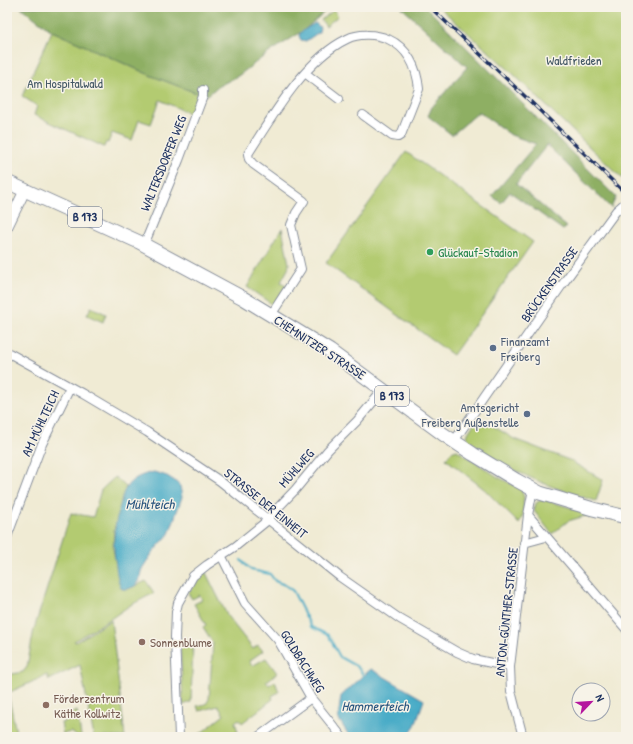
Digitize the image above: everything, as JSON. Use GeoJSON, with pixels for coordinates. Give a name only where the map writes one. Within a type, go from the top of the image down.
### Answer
{"type":"FeatureCollection","features":[{"type":"Feature","properties":{"kind":"main road","name":"CHEMNITZER STRASSE"},"geometry":{"type":"LineString","coordinates":[[7,182],[144,245],[221,286],[271,315],[330,351],[454,441],[501,472],[540,493],[626,517]]}},
{"type":"Feature","properties":{"kind":"street"},"geometry":{"type":"LineString","coordinates":[[271,315],[301,269],[291,225],[304,200],[253,164],[249,159],[248,154],[284,99],[305,73],[319,59],[347,38],[357,35],[373,35],[383,37],[402,47],[414,68],[419,89],[401,135],[396,137],[392,136],[363,115]]}},
{"type":"Feature","properties":{"kind":"street"},"geometry":{"type":"LineString","coordinates":[[305,73],[339,99]]}},
{"type":"Feature","properties":{"kind":"street","name":"WALTERSDORFER WEG"},"geometry":{"type":"LineString","coordinates":[[144,245],[187,139],[203,96],[203,90]]}},
{"type":"Feature","properties":{"kind":"street"},"geometry":{"type":"LineString","coordinates":[[7,227],[25,190]]}},
{"type":"Feature","properties":{"kind":"street","name":"BRÜCKENSTRASSE"},"geometry":{"type":"LineString","coordinates":[[454,441],[562,285],[623,204]]}},
{"type":"Feature","properties":{"kind":"street","name":"STRASSE DER EINHEIT"},"geometry":{"type":"LineString","coordinates":[[7,352],[70,387],[166,445],[220,481],[356,590],[412,627],[457,652],[473,659],[510,667]]}},
{"type":"Feature","properties":{"kind":"street","name":"AM MÜHLTEICH"},"geometry":{"type":"LineString","coordinates":[[7,537],[42,444],[70,387]]}},
{"type":"Feature","properties":{"kind":"street","name":"MÜHLWEG"},"geometry":{"type":"LineString","coordinates":[[179,737],[175,638],[176,612],[178,603],[193,576],[221,555],[236,546],[268,520],[328,450],[357,421],[383,390]]}},
{"type":"Feature","properties":{"kind":"street","name":"ANTON-GÜNTHER-STRASSE"},"geometry":{"type":"LineString","coordinates":[[523,737],[511,692],[510,667],[524,543],[533,489]]}},
{"type":"Feature","properties":{"kind":"street"},"geometry":{"type":"LineString","coordinates":[[528,515],[626,629]]}},
{"type":"Feature","properties":{"kind":"street"},"geometry":{"type":"LineString","coordinates":[[524,543],[546,537]]}},
{"type":"Feature","properties":{"kind":"street","name":"GOLDBACHWEG"},"geometry":{"type":"LineString","coordinates":[[221,555],[245,603],[278,640],[311,698],[342,737]]}},
{"type":"Feature","properties":{"kind":"street"},"geometry":{"type":"LineString","coordinates":[[258,737],[311,698]]}},
{"type":"Feature","properties":{"kind":"green space"},"geometry":{"type":"Polygon","coordinates":[[[20,7],[330,7],[303,31],[267,54],[238,76],[217,87],[208,95],[199,94],[152,76],[52,31],[20,7]]]}},
{"type":"Feature","properties":{"kind":"green space"},"geometry":{"type":"Polygon","coordinates":[[[401,7],[426,7],[616,197],[611,208],[547,145],[516,184],[567,227],[563,230],[510,192],[501,203],[492,196],[536,144],[511,135],[479,112],[452,135],[428,116],[432,107],[467,67],[401,7]]]}},
{"type":"Feature","properties":{"kind":"green space","name":"Waldfrieden"},"geometry":{"type":"Polygon","coordinates":[[[439,7],[626,7],[626,182],[509,70],[439,7]]]}},
{"type":"Feature","properties":{"kind":"green space"},"geometry":{"type":"Polygon","coordinates":[[[334,10],[338,16],[326,26],[321,20],[334,10]]]}},
{"type":"Feature","properties":{"kind":"green space","name":"Am Hospitalwald"},"geometry":{"type":"Polygon","coordinates":[[[52,31],[152,76],[199,94],[191,114],[160,100],[151,124],[139,120],[132,140],[112,133],[108,143],[106,142],[104,147],[34,115],[37,106],[22,96],[52,31]]]}},
{"type":"Feature","properties":{"kind":"green space","name":"Glückauf-Stadion"},"geometry":{"type":"Polygon","coordinates":[[[406,152],[533,242],[453,355],[326,263],[406,152]]]}},
{"type":"Feature","properties":{"kind":"green space"},"geometry":{"type":"Polygon","coordinates":[[[282,228],[289,264],[281,282],[286,286],[273,305],[247,287],[282,228]]]}},
{"type":"Feature","properties":{"kind":"green space"},"geometry":{"type":"Polygon","coordinates":[[[91,307],[106,314],[103,322],[87,315],[91,307]]]}},
{"type":"Feature","properties":{"kind":"green space"},"geometry":{"type":"Polygon","coordinates":[[[475,422],[487,422],[514,439],[569,460],[603,480],[596,501],[539,482],[512,469],[486,453],[473,444],[467,437],[475,422]]]}},
{"type":"Feature","properties":{"kind":"green space"},"geometry":{"type":"Polygon","coordinates":[[[457,450],[498,477],[521,489],[524,497],[523,515],[519,524],[484,489],[446,459],[451,452],[457,450]]]}},
{"type":"Feature","properties":{"kind":"green space"},"geometry":{"type":"Polygon","coordinates":[[[115,477],[126,487],[114,530],[113,549],[122,589],[128,589],[146,581],[154,593],[129,606],[74,641],[76,642],[111,620],[125,737],[94,737],[80,665],[49,680],[47,675],[8,693],[17,737],[7,737],[7,675],[23,672],[27,667],[34,629],[71,513],[93,517],[101,490],[115,477]]]}},
{"type":"Feature","properties":{"kind":"green space"},"geometry":{"type":"Polygon","coordinates":[[[541,500],[592,514],[568,521],[552,534],[534,511],[536,503],[541,500]]]}},
{"type":"Feature","properties":{"kind":"green space"},"geometry":{"type":"Polygon","coordinates":[[[205,571],[228,617],[253,649],[258,645],[263,651],[249,661],[252,666],[266,658],[277,673],[266,682],[269,685],[275,681],[279,692],[272,696],[273,699],[242,723],[239,719],[235,722],[238,732],[231,737],[226,735],[224,737],[196,737],[224,715],[218,706],[199,711],[197,706],[206,704],[209,699],[213,643],[203,627],[206,625],[194,604],[202,600],[200,595],[192,599],[188,593],[205,571]]]}},
{"type":"Feature","properties":{"kind":"green space"},"geometry":{"type":"Polygon","coordinates":[[[180,641],[193,642],[191,702],[183,705],[180,641]]]}},
{"type":"Feature","properties":{"kind":"green space"},"geometry":{"type":"Polygon","coordinates":[[[77,711],[81,736],[78,737],[71,732],[63,734],[61,723],[69,720],[70,714],[77,711]]]}},
{"type":"Feature","properties":{"kind":"water"},"geometry":{"type":"Polygon","coordinates":[[[315,23],[320,27],[319,32],[306,41],[301,40],[299,36],[301,32],[315,23]]]}},
{"type":"Feature","properties":{"kind":"water","name":"Mühlteich"},"geometry":{"type":"Polygon","coordinates":[[[154,472],[167,476],[175,481],[180,486],[182,497],[169,534],[154,551],[143,567],[140,578],[135,586],[128,589],[122,589],[117,575],[114,541],[115,527],[122,497],[128,485],[134,479],[154,472]]]}},
{"type":"Feature","properties":{"kind":"water","name":"Hammerteich"},"geometry":{"type":"Polygon","coordinates":[[[371,669],[424,700],[414,728],[406,737],[350,737],[338,718],[341,696],[371,669]]]}},
{"type":"Feature","properties":{"kind":"waterway"},"geometry":{"type":"LineString","coordinates":[[241,560],[251,570],[270,574],[275,581],[285,585],[293,591],[311,627],[328,635],[340,657],[356,666],[361,671],[363,676]]}},
{"type":"Feature","properties":{"kind":"railway"},"geometry":{"type":"LineString","coordinates":[[430,7],[626,194]]}},
{"type":"Feature","properties":{"kind":"place","name":"Glückauf-Stadion"},"geometry":{"type":"Point","coordinates":[430,252]}},
{"type":"Feature","properties":{"kind":"place","name":"Finanzamt Freiberg"},"geometry":{"type":"Point","coordinates":[493,348]}},
{"type":"Feature","properties":{"kind":"place","name":"Amtsgericht Freiberg Außenstelle"},"geometry":{"type":"Point","coordinates":[527,414]}},
{"type":"Feature","properties":{"kind":"place","name":"Sonnenblume"},"geometry":{"type":"Point","coordinates":[142,642]}},
{"type":"Feature","properties":{"kind":"place","name":"Förderzentrum Käthe Kollwitz"},"geometry":{"type":"Point","coordinates":[46,705]}}]}
